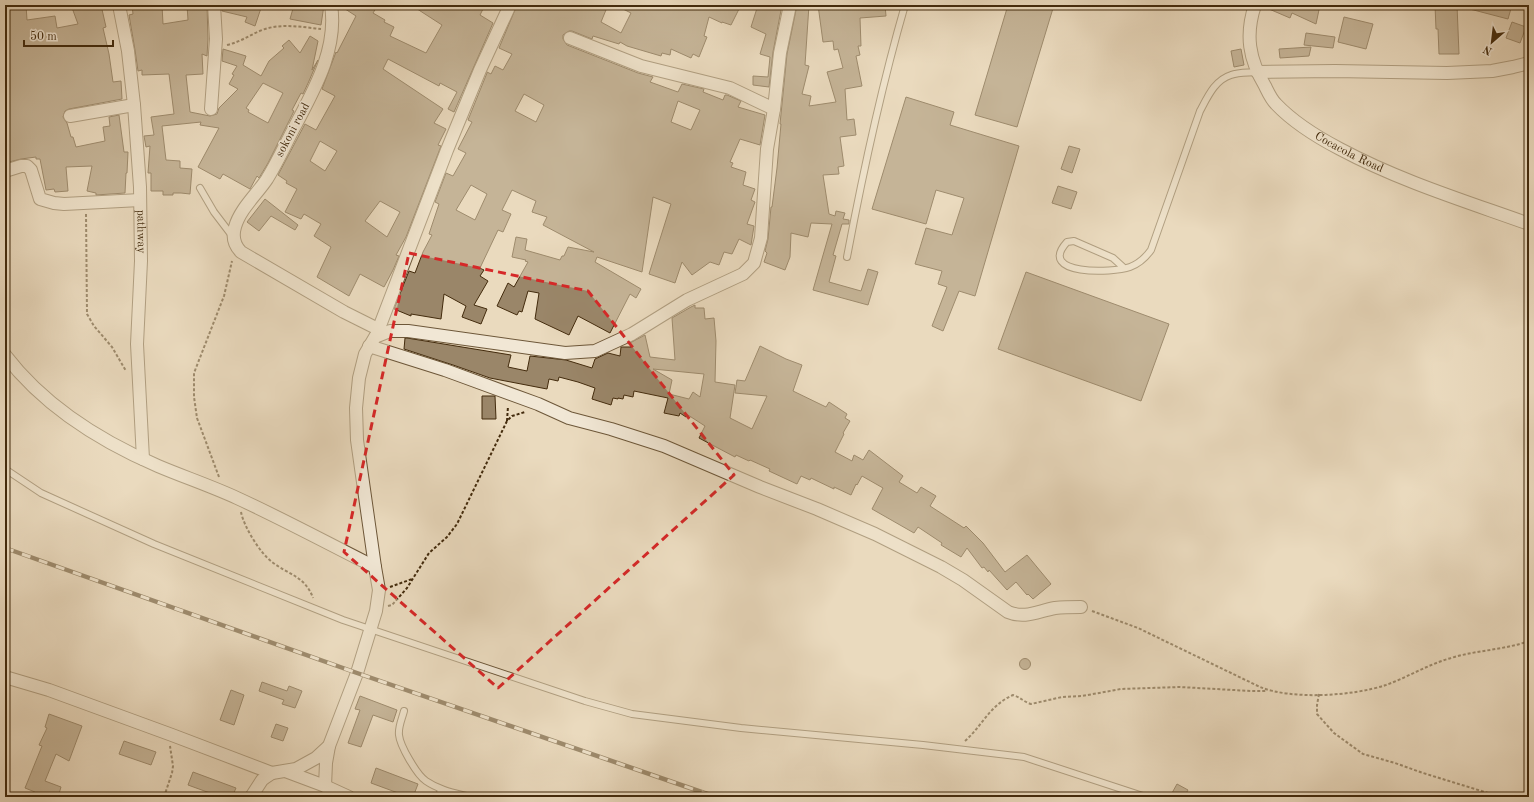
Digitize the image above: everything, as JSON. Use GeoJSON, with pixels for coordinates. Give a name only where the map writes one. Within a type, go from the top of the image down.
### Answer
{"type":"FeatureCollection","features":[{"type":"Feature","properties":{"kind":"street","name":"pathway"},"geometry":{"type":"LineString","coordinates":[[119,5],[128,51],[134,105],[140,200],[141,261],[138,344],[143,459]]}},
{"type":"Feature","properties":{"kind":"street"},"geometry":{"type":"LineString","coordinates":[[211,109],[215,47],[214,5]]}},
{"type":"Feature","properties":{"kind":"street","name":"sokoni road"},"geometry":{"type":"LineString","coordinates":[[235,243],[237,223],[267,178],[316,86],[327,55],[332,30],[331,5]]}},
{"type":"Feature","properties":{"kind":"street"},"geometry":{"type":"LineString","coordinates":[[325,786],[326,763],[329,746],[370,630],[376,611],[379,590],[357,440],[356,408],[359,378],[364,354],[374,337],[449,144],[480,70],[510,5]]}},
{"type":"Feature","properties":{"kind":"street"},"geometry":{"type":"LineString","coordinates":[[374,337],[390,331],[408,331],[565,353],[595,351],[632,334],[687,300],[743,274],[754,263],[762,238],[766,149],[774,109],[780,53],[790,5]]}},
{"type":"Feature","properties":{"kind":"street","name":"Cocacola Road"},"geometry":{"type":"LineString","coordinates":[[1255,5],[1251,18],[1249,37],[1250,53],[1257,72],[1275,103],[1293,120],[1320,139],[1388,174],[1529,224]]}},
{"type":"Feature","properties":{"kind":"street"},"geometry":{"type":"LineString","coordinates":[[570,38],[641,66],[730,88],[774,109]]}},
{"type":"Feature","properties":{"kind":"street"},"geometry":{"type":"LineString","coordinates":[[1257,72],[1335,71],[1447,73],[1492,71],[1513,68],[1529,63]]}},
{"type":"Feature","properties":{"kind":"street"},"geometry":{"type":"LineString","coordinates":[[70,116],[134,105]]}},
{"type":"Feature","properties":{"kind":"street"},"geometry":{"type":"LineString","coordinates":[[5,171],[27,166],[31,170],[40,198],[54,202],[64,204],[140,200]]}},
{"type":"Feature","properties":{"kind":"street"},"geometry":{"type":"LineString","coordinates":[[235,243],[241,252],[344,312],[374,337],[445,370],[570,418],[664,446],[875,534],[941,567],[963,580],[1008,612],[1016,615],[1028,615],[1064,607],[1081,607]]}},
{"type":"Feature","properties":{"kind":"street"},"geometry":{"type":"LineString","coordinates":[[5,355],[20,375],[44,398],[93,432],[143,459],[238,498],[375,567]]}},
{"type":"Feature","properties":{"kind":"street"},"geometry":{"type":"LineString","coordinates":[[5,677],[50,690],[272,774]]}},
{"type":"Feature","properties":{"kind":"street"},"geometry":{"type":"LineString","coordinates":[[251,797],[262,780],[272,774],[296,769],[316,758],[329,746]]}},
{"type":"Feature","properties":{"kind":"street"},"geometry":{"type":"LineString","coordinates":[[285,771],[349,797]]}},
{"type":"Feature","properties":{"kind":"lane"},"geometry":{"type":"LineString","coordinates":[[847,257],[860,189],[886,73],[905,5]]}},
{"type":"Feature","properties":{"kind":"lane"},"geometry":{"type":"LineString","coordinates":[[1124,268],[1113,258],[1074,241],[1067,242],[1062,247],[1060,253],[1062,262],[1067,266],[1082,270],[1100,272],[1124,268],[1135,265],[1144,259],[1151,250],[1200,111],[1210,92],[1220,81],[1232,74],[1257,72]]}},
{"type":"Feature","properties":{"kind":"lane"},"geometry":{"type":"LineString","coordinates":[[200,188],[235,243]]}},
{"type":"Feature","properties":{"kind":"lane"},"geometry":{"type":"LineString","coordinates":[[5,469],[41,493],[140,537],[370,630],[571,696],[632,714],[741,728],[1024,757],[1146,797]]}},
{"type":"Feature","properties":{"kind":"lane"},"geometry":{"type":"LineString","coordinates":[[404,711],[399,732],[400,739],[418,773],[426,781],[442,789],[470,797]]}},
{"type":"Feature","properties":{"kind":"lane"},"geometry":{"type":"LineString","coordinates":[[439,797],[442,789]]}},
{"type":"Feature","properties":{"kind":"path"},"geometry":{"type":"LineString","coordinates":[[215,47],[245,39],[262,30],[274,27],[297,26],[332,30]]}},
{"type":"Feature","properties":{"kind":"path"},"geometry":{"type":"LineString","coordinates":[[86,202],[87,314],[94,326],[112,347],[126,371]]}},
{"type":"Feature","properties":{"kind":"path"},"geometry":{"type":"LineString","coordinates":[[226,493],[197,418],[194,397],[194,374],[224,296],[235,243]]}},
{"type":"Feature","properties":{"kind":"path"},"geometry":{"type":"LineString","coordinates":[[376,611],[392,605],[407,588],[429,553],[447,537],[457,524],[507,421],[518,413],[543,407]]}},
{"type":"Feature","properties":{"kind":"path"},"geometry":{"type":"LineString","coordinates":[[238,498],[242,516],[259,548],[273,563],[306,584],[310,589],[317,609]]}},
{"type":"Feature","properties":{"kind":"path"},"geometry":{"type":"LineString","coordinates":[[379,590],[413,578]]}},
{"type":"Feature","properties":{"kind":"path"},"geometry":{"type":"LineString","coordinates":[[1081,607],[1138,628],[1269,691]]}},
{"type":"Feature","properties":{"kind":"path"},"geometry":{"type":"LineString","coordinates":[[952,749],[968,739],[998,703],[1013,695],[1031,704],[1062,697],[1121,690],[1180,688],[1319,694],[1370,690],[1402,679],[1452,658],[1509,647],[1529,641]]}},
{"type":"Feature","properties":{"kind":"path"},"geometry":{"type":"LineString","coordinates":[[1319,694],[1317,714],[1334,733],[1362,754],[1501,797]]}},
{"type":"Feature","properties":{"kind":"path"},"geometry":{"type":"LineString","coordinates":[[164,797],[173,766],[170,746],[172,735]]}},
{"type":"Feature","properties":{"kind":"highlighted area"},"geometry":{"type":"Polygon","coordinates":[[[409,253],[588,291],[734,475],[498,688],[344,552],[409,253]]]}},
{"type":"Feature","properties":{"kind":"building"},"geometry":{"type":"Polygon","coordinates":[[[5,5],[26,5],[27,20],[55,16],[57,28],[78,24],[71,5],[101,5],[106,27],[103,28],[113,82],[121,81],[122,99],[69,109],[65,111],[63,117],[67,123],[76,147],[105,141],[103,127],[110,126],[109,117],[119,115],[124,152],[128,152],[125,193],[96,195],[96,193],[87,191],[92,166],[66,167],[68,191],[55,192],[54,189],[46,190],[40,159],[36,159],[36,157],[5,163],[5,5]]]}},
{"type":"Feature","properties":{"kind":"building"},"geometry":{"type":"Polygon","coordinates":[[[132,5],[162,5],[163,24],[188,20],[187,5],[207,5],[208,39],[207,56],[202,54],[203,74],[186,75],[190,112],[210,116],[217,114],[219,108],[238,89],[229,84],[234,75],[232,74],[237,66],[222,61],[223,49],[246,56],[243,65],[261,76],[269,61],[284,48],[282,46],[289,40],[300,53],[310,36],[318,41],[312,70],[318,60],[309,81],[303,94],[301,93],[292,110],[294,111],[268,163],[259,178],[257,176],[250,189],[223,174],[220,179],[198,167],[219,128],[200,125],[201,122],[162,126],[166,160],[180,161],[180,168],[192,169],[190,194],[173,193],[173,195],[163,195],[163,191],[151,191],[151,173],[148,173],[150,146],[146,147],[144,136],[154,135],[151,117],[174,114],[169,74],[142,75],[142,70],[138,71],[129,15],[133,14],[132,5]],[[263,83],[246,108],[249,110],[248,112],[268,123],[283,93],[263,83]]]}},
{"type":"Feature","properties":{"kind":"building"},"geometry":{"type":"Polygon","coordinates":[[[222,5],[262,5],[255,26],[245,22],[247,17],[222,11],[222,5]]]}},
{"type":"Feature","properties":{"kind":"building"},"geometry":{"type":"Polygon","coordinates":[[[294,5],[324,5],[321,25],[290,19],[294,5]]]}},
{"type":"Feature","properties":{"kind":"building"},"geometry":{"type":"Polygon","coordinates":[[[339,5],[378,5],[373,13],[385,20],[384,22],[394,27],[390,36],[426,53],[442,25],[411,5],[485,5],[480,15],[493,23],[454,112],[448,109],[457,92],[440,83],[439,86],[388,59],[383,69],[443,109],[434,123],[446,129],[438,145],[441,146],[406,237],[396,255],[399,256],[384,287],[360,274],[349,296],[317,277],[331,247],[314,236],[321,224],[304,214],[301,219],[285,212],[297,189],[286,183],[287,181],[278,175],[305,124],[316,130],[335,96],[322,89],[336,52],[337,53],[356,16],[339,5]],[[320,141],[310,161],[325,171],[337,151],[320,141]],[[380,201],[365,221],[387,237],[400,212],[380,201]]]}},
{"type":"Feature","properties":{"kind":"building"},"geometry":{"type":"Polygon","coordinates":[[[517,5],[608,5],[601,22],[621,33],[631,13],[615,5],[741,5],[731,25],[709,17],[704,36],[707,37],[699,57],[693,54],[691,58],[671,49],[670,55],[662,53],[661,56],[627,46],[620,42],[619,44],[593,36],[592,39],[572,31],[569,31],[563,35],[563,39],[567,45],[638,73],[653,77],[650,82],[678,92],[682,84],[704,89],[703,92],[723,100],[725,95],[727,95],[741,101],[738,107],[765,115],[760,145],[740,139],[730,162],[733,163],[731,167],[746,172],[743,185],[755,189],[751,200],[755,202],[747,224],[754,226],[751,245],[739,239],[732,254],[724,252],[719,265],[710,262],[692,275],[682,262],[675,283],[649,274],[671,204],[653,197],[642,272],[597,257],[595,262],[641,289],[636,298],[630,294],[610,333],[578,316],[569,335],[535,319],[539,293],[528,291],[522,312],[519,311],[517,315],[497,306],[508,283],[514,287],[528,262],[525,261],[526,260],[512,257],[516,237],[527,239],[525,250],[560,260],[562,256],[564,256],[568,247],[594,252],[543,225],[547,217],[532,212],[536,201],[512,190],[502,210],[511,214],[503,232],[498,230],[480,268],[484,270],[480,276],[488,281],[474,305],[487,309],[481,324],[462,317],[466,306],[444,294],[441,319],[411,314],[411,316],[394,309],[409,271],[415,273],[423,252],[432,235],[429,234],[439,204],[435,202],[446,173],[453,176],[466,153],[458,149],[472,122],[468,120],[487,72],[491,74],[495,66],[503,70],[512,54],[499,48],[517,5]],[[524,94],[515,111],[536,122],[544,105],[524,94]],[[678,101],[671,122],[691,130],[700,110],[678,101]],[[471,185],[456,210],[475,220],[487,194],[471,185]]]}},
{"type":"Feature","properties":{"kind":"building"},"geometry":{"type":"Polygon","coordinates":[[[758,5],[782,5],[773,52],[769,87],[753,85],[753,76],[768,77],[770,57],[760,54],[766,34],[751,27],[758,5]]]}},
{"type":"Feature","properties":{"kind":"building"},"geometry":{"type":"Polygon","coordinates":[[[797,5],[809,5],[805,65],[809,66],[802,94],[811,96],[809,106],[836,102],[827,72],[843,68],[838,49],[834,50],[833,41],[823,42],[818,5],[885,5],[886,16],[860,18],[861,46],[858,46],[860,55],[856,56],[862,86],[845,89],[847,120],[854,119],[856,135],[840,137],[844,166],[838,167],[839,174],[823,175],[829,214],[835,216],[836,211],[845,213],[843,219],[849,220],[849,224],[842,224],[833,255],[836,256],[829,282],[861,291],[868,269],[878,272],[868,305],[813,290],[832,224],[811,223],[808,237],[791,233],[790,257],[785,270],[764,262],[767,253],[765,251],[768,239],[777,168],[787,54],[797,5]]]}},
{"type":"Feature","properties":{"kind":"building"},"geometry":{"type":"Polygon","coordinates":[[[1008,5],[1054,5],[1017,127],[975,115],[1008,5]]]}},
{"type":"Feature","properties":{"kind":"building"},"geometry":{"type":"Polygon","coordinates":[[[1262,5],[1320,5],[1316,24],[1292,13],[1290,18],[1262,5]]]}},
{"type":"Feature","properties":{"kind":"building"},"geometry":{"type":"Polygon","coordinates":[[[1435,5],[1457,5],[1459,54],[1439,54],[1435,5]]]}},
{"type":"Feature","properties":{"kind":"building"},"geometry":{"type":"Polygon","coordinates":[[[1466,5],[1512,5],[1508,19],[1466,8],[1466,5]]]}},
{"type":"Feature","properties":{"kind":"building"},"geometry":{"type":"Polygon","coordinates":[[[1344,17],[1373,24],[1366,49],[1338,42],[1344,17]]]}},
{"type":"Feature","properties":{"kind":"building"},"geometry":{"type":"Polygon","coordinates":[[[1512,22],[1526,27],[1520,43],[1506,38],[1512,22]]]}},
{"type":"Feature","properties":{"kind":"building"},"geometry":{"type":"Polygon","coordinates":[[[1306,33],[1335,37],[1333,48],[1304,45],[1306,33]]]}},
{"type":"Feature","properties":{"kind":"building"},"geometry":{"type":"Polygon","coordinates":[[[1311,47],[1309,56],[1280,58],[1279,49],[1311,47]]]}},
{"type":"Feature","properties":{"kind":"building"},"geometry":{"type":"Polygon","coordinates":[[[1241,49],[1244,65],[1234,67],[1231,51],[1241,49]]]}},
{"type":"Feature","properties":{"kind":"building"},"geometry":{"type":"Polygon","coordinates":[[[906,97],[954,112],[950,125],[1019,146],[975,296],[959,291],[943,331],[932,326],[947,287],[938,284],[942,271],[915,264],[926,228],[952,235],[964,198],[936,190],[926,224],[872,209],[906,97]]]}},
{"type":"Feature","properties":{"kind":"building"},"geometry":{"type":"Polygon","coordinates":[[[1069,146],[1080,149],[1072,173],[1061,169],[1069,146]]]}},
{"type":"Feature","properties":{"kind":"building"},"geometry":{"type":"Polygon","coordinates":[[[1058,186],[1077,192],[1071,209],[1052,203],[1058,186]]]}},
{"type":"Feature","properties":{"kind":"building"},"geometry":{"type":"Polygon","coordinates":[[[265,199],[298,225],[295,230],[271,216],[259,231],[247,222],[265,199]]]}},
{"type":"Feature","properties":{"kind":"building"},"geometry":{"type":"Polygon","coordinates":[[[1026,272],[1169,324],[1141,401],[998,349],[1026,272]]]}},
{"type":"Feature","properties":{"kind":"building"},"geometry":{"type":"Polygon","coordinates":[[[695,305],[695,308],[704,308],[705,319],[714,318],[716,341],[715,382],[735,385],[730,418],[752,429],[767,396],[735,393],[737,380],[745,381],[760,346],[802,365],[793,391],[826,407],[829,402],[847,414],[845,418],[850,421],[835,452],[852,461],[854,455],[863,460],[869,450],[903,476],[899,482],[917,493],[921,487],[936,496],[930,506],[964,528],[966,526],[983,543],[1005,572],[1027,555],[1051,584],[1033,599],[1028,594],[1027,595],[1016,582],[1007,590],[989,570],[988,572],[984,567],[982,568],[967,548],[961,557],[941,545],[942,543],[918,527],[914,533],[872,509],[883,488],[862,476],[851,495],[811,478],[810,480],[801,476],[797,484],[769,471],[770,469],[736,455],[735,457],[699,438],[705,426],[688,415],[686,417],[680,413],[679,416],[664,413],[668,398],[634,391],[633,397],[624,395],[623,399],[613,398],[611,405],[592,399],[595,388],[578,382],[559,377],[558,381],[549,379],[547,389],[490,378],[404,349],[405,338],[407,338],[511,355],[508,367],[527,371],[530,356],[566,360],[592,368],[595,359],[608,353],[620,356],[621,347],[631,347],[630,343],[645,335],[650,357],[675,360],[672,318],[695,305]],[[653,369],[672,380],[669,394],[689,399],[693,392],[700,397],[704,374],[653,369]]]}},
{"type":"Feature","properties":{"kind":"building"},"geometry":{"type":"Polygon","coordinates":[[[482,396],[495,396],[496,419],[482,419],[482,396]]]}},
{"type":"Feature","properties":{"kind":"building"},"geometry":{"type":"Polygon","coordinates":[[[1025,658],[1029,660],[1031,664],[1029,668],[1025,670],[1021,668],[1019,664],[1021,660],[1025,658]]]}},
{"type":"Feature","properties":{"kind":"building"},"geometry":{"type":"Polygon","coordinates":[[[262,682],[287,691],[289,686],[302,691],[295,708],[282,704],[284,700],[259,691],[262,682]]]}},
{"type":"Feature","properties":{"kind":"building"},"geometry":{"type":"Polygon","coordinates":[[[231,690],[244,695],[234,725],[220,720],[231,690]]]}},
{"type":"Feature","properties":{"kind":"building"},"geometry":{"type":"Polygon","coordinates":[[[360,696],[397,710],[393,722],[373,715],[361,747],[348,743],[360,710],[355,709],[360,696]]]}},
{"type":"Feature","properties":{"kind":"building"},"geometry":{"type":"Polygon","coordinates":[[[49,714],[82,726],[69,761],[56,754],[45,781],[61,787],[58,797],[40,797],[34,795],[35,792],[25,788],[42,746],[39,745],[47,728],[45,727],[49,714]]]}},
{"type":"Feature","properties":{"kind":"building"},"geometry":{"type":"Polygon","coordinates":[[[276,724],[288,728],[283,741],[271,737],[276,724]]]}},
{"type":"Feature","properties":{"kind":"building"},"geometry":{"type":"Polygon","coordinates":[[[124,741],[156,752],[151,765],[119,754],[124,741]]]}},
{"type":"Feature","properties":{"kind":"building"},"geometry":{"type":"Polygon","coordinates":[[[376,768],[418,784],[413,797],[409,797],[371,783],[376,768]]]}},
{"type":"Feature","properties":{"kind":"building"},"geometry":{"type":"Polygon","coordinates":[[[193,772],[236,788],[232,797],[221,797],[188,785],[193,772]]]}},
{"type":"Feature","properties":{"kind":"building"},"geometry":{"type":"Polygon","coordinates":[[[1177,784],[1188,790],[1184,797],[1180,797],[1172,793],[1177,784]]]}},
{"type":"Feature","properties":{"kind":"railway"},"geometry":{"type":"LineString","coordinates":[[5,548],[357,673],[716,797]]}}]}
